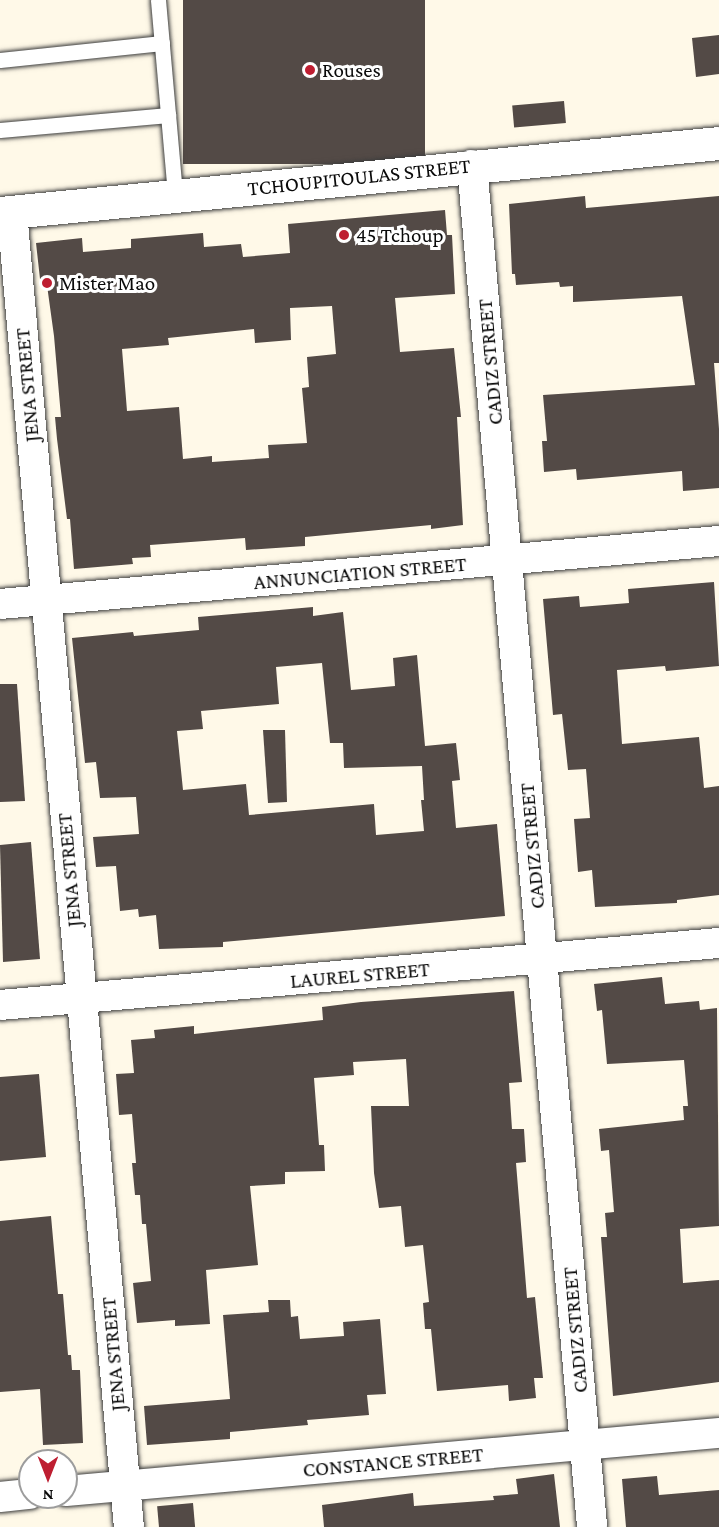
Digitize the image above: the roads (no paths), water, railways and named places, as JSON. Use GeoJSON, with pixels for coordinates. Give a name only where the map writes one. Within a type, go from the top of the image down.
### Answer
{"type":"FeatureCollection","features":[{"type":"Feature","properties":{"kind":"street","name":"TCHOUPITOULAS STREET"},"geometry":{"type":"LineString","coordinates":[[6,212],[719,142]]}},
{"type":"Feature","properties":{"kind":"street","name":"CADIZ STREET"},"geometry":{"type":"LineString","coordinates":[[472,165],[592,1527]]}},
{"type":"Feature","properties":{"kind":"street","name":"JENA STREET"},"geometry":{"type":"LineString","coordinates":[[6,212],[46,600],[129,1527]]}},
{"type":"Feature","properties":{"kind":"street","name":"ANNUNCIATION STREET"},"geometry":{"type":"LineString","coordinates":[[0,604],[719,541]]}},
{"type":"Feature","properties":{"kind":"street","name":"LAUREL STREET"},"geometry":{"type":"LineString","coordinates":[[0,1005],[719,943]]}},
{"type":"Feature","properties":{"kind":"street","name":"CONSTANCE STREET"},"geometry":{"type":"LineString","coordinates":[[78,1490],[719,1433]]}},
{"type":"Feature","properties":{"kind":"street"},"geometry":{"type":"LineString","coordinates":[[0,1497],[18,1495]]}},
{"type":"Feature","properties":{"kind":"lane"},"geometry":{"type":"LineString","coordinates":[[158,0],[175,195]]}},
{"type":"Feature","properties":{"kind":"lane"},"geometry":{"type":"LineString","coordinates":[[0,60],[162,43]]}},
{"type":"Feature","properties":{"kind":"lane"},"geometry":{"type":"LineString","coordinates":[[0,130],[168,115]]}},
{"type":"Feature","properties":{"kind":"place","name":"Rouses"},"geometry":{"type":"Point","coordinates":[310,70]}},
{"type":"Feature","properties":{"kind":"place","name":"45 Tchoup"},"geometry":{"type":"Point","coordinates":[344,235]}},
{"type":"Feature","properties":{"kind":"place","name":"Mister Mao"},"geometry":{"type":"Point","coordinates":[47,283]}}]}
